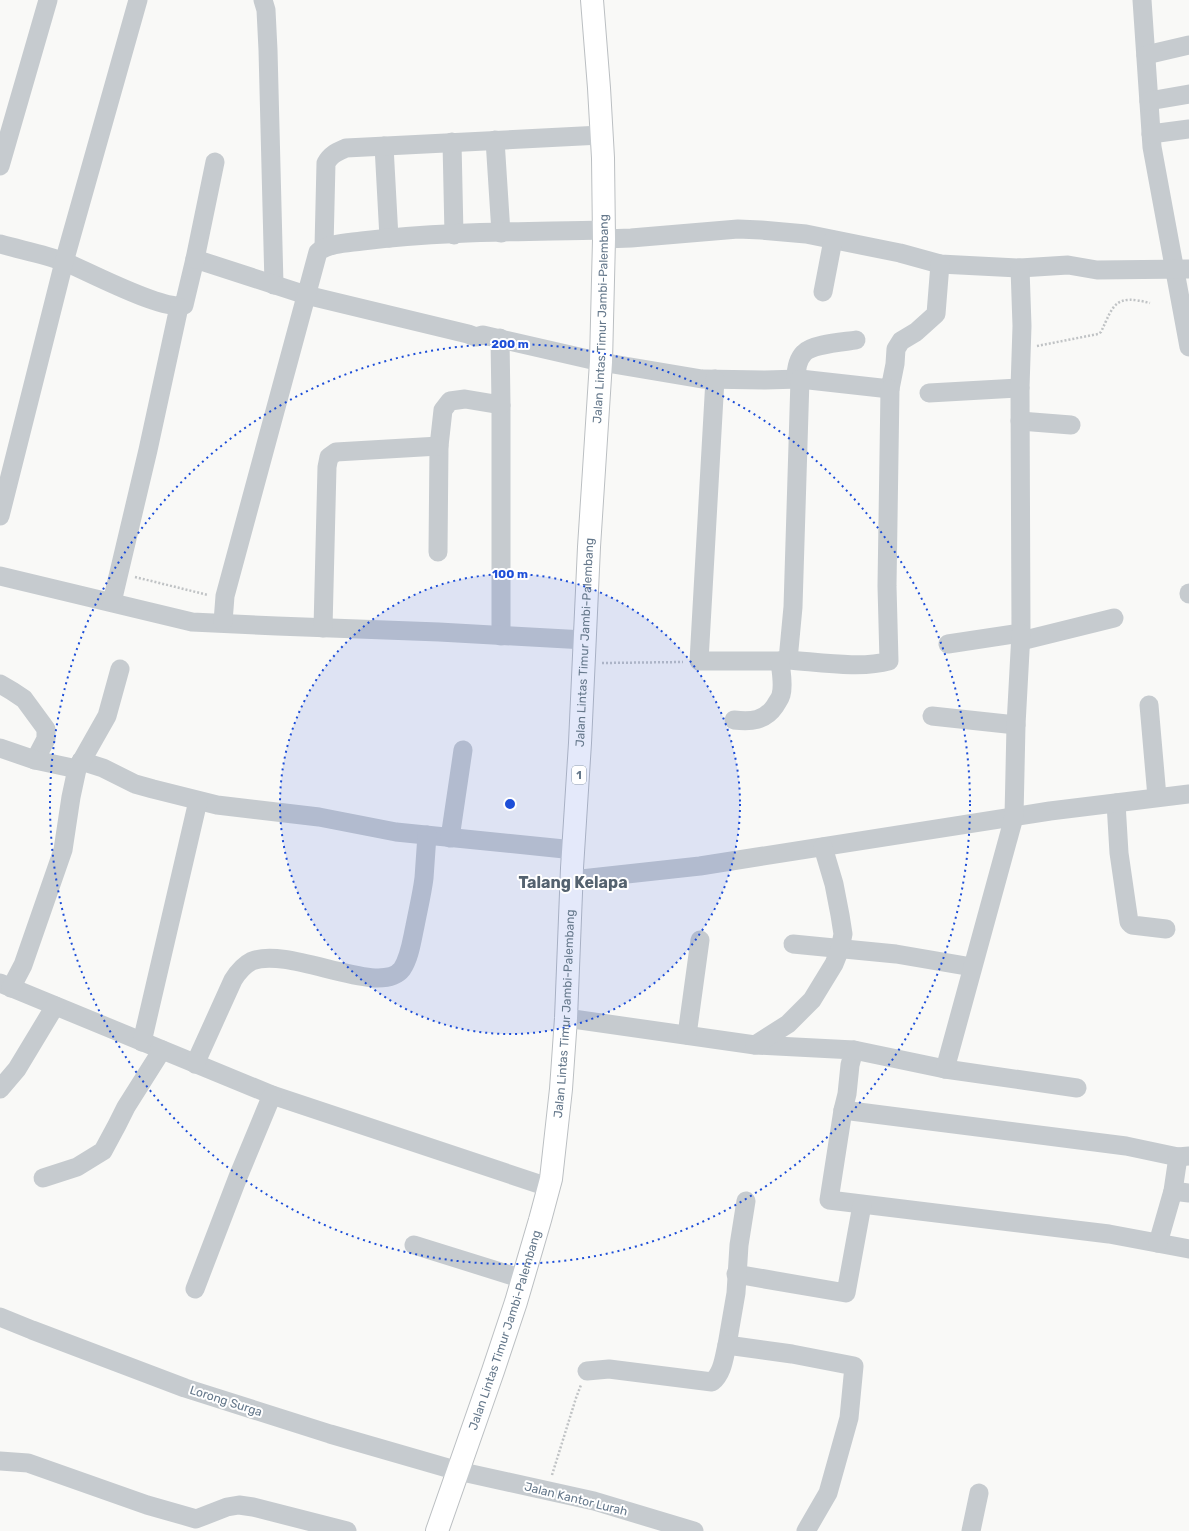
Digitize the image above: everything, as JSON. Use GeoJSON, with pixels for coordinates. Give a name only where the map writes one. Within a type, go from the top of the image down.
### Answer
{"type":"FeatureCollection","features":[{"type":"Feature","properties":{"kind":"highway","name":"Jalan Lintas Timur Jambi-Palembang"},"geometry":{"type":"LineString","coordinates":[[437,1531],[493,1371],[522,1279],[548,1188],[561,1088],[566,1018],[589,547],[601,362],[604,234],[602,136],[592,0]]}},
{"type":"Feature","properties":{"kind":"street"},"geometry":{"type":"LineString","coordinates":[[0,166],[48,0]]}},
{"type":"Feature","properties":{"kind":"street"},"geometry":{"type":"LineString","coordinates":[[0,516],[64,262],[138,0]]}},
{"type":"Feature","properties":{"kind":"street"},"geometry":{"type":"LineString","coordinates":[[263,0],[266,10],[268,50],[274,285]]}},
{"type":"Feature","properties":{"kind":"street"},"geometry":{"type":"LineString","coordinates":[[1142,0],[1153,154],[1182,269],[1189,347]]}},
{"type":"Feature","properties":{"kind":"street"},"geometry":{"type":"LineString","coordinates":[[1146,55],[1189,45]]}},
{"type":"Feature","properties":{"kind":"street"},"geometry":{"type":"LineString","coordinates":[[1149,101],[1189,94]]}},
{"type":"Feature","properties":{"kind":"street"},"geometry":{"type":"LineString","coordinates":[[1151,134],[1189,129]]}},
{"type":"Feature","properties":{"kind":"street"},"geometry":{"type":"LineString","coordinates":[[324,248],[326,163],[329,157],[335,152],[346,148],[602,136]]}},
{"type":"Feature","properties":{"kind":"street"},"geometry":{"type":"LineString","coordinates":[[495,140],[501,233]]}},
{"type":"Feature","properties":{"kind":"street"},"geometry":{"type":"LineString","coordinates":[[452,142],[454,235]]}},
{"type":"Feature","properties":{"kind":"street"},"geometry":{"type":"LineString","coordinates":[[384,146],[388,238]]}},
{"type":"Feature","properties":{"kind":"street"},"geometry":{"type":"LineString","coordinates":[[0,244],[64,262],[138,295],[161,303],[179,307],[184,305],[186,298],[215,162]]}},
{"type":"Feature","properties":{"kind":"street"},"geometry":{"type":"LineString","coordinates":[[223,622],[224,596],[318,252],[324,248],[388,238],[501,233],[604,234],[631,238],[738,229],[806,234],[900,253],[940,264],[1020,268],[1068,265],[1097,270],[1182,269]]}},
{"type":"Feature","properties":{"kind":"street"},"geometry":{"type":"LineString","coordinates":[[823,292],[834,240]]}},
{"type":"Feature","properties":{"kind":"street"},"geometry":{"type":"LineString","coordinates":[[195,259],[306,295],[476,337],[483,335],[500,338],[601,362],[702,379],[798,379],[890,389]]}},
{"type":"Feature","properties":{"kind":"street"},"geometry":{"type":"LineString","coordinates":[[715,379],[699,661],[784,660],[864,665],[880,664],[889,661],[887,586],[890,389],[895,364],[896,349],[901,341],[916,332],[936,314],[940,264]]}},
{"type":"Feature","properties":{"kind":"street"},"geometry":{"type":"LineString","coordinates":[[945,1069],[1014,817],[1016,725],[1021,637],[1020,268]]}},
{"type":"Feature","properties":{"kind":"street"},"geometry":{"type":"LineString","coordinates":[[112,602],[148,450],[179,307]]}},
{"type":"Feature","properties":{"kind":"street"},"geometry":{"type":"LineString","coordinates":[[500,338],[501,636]]}},
{"type":"Feature","properties":{"kind":"street"},"geometry":{"type":"LineString","coordinates":[[734,720],[756,721],[764,718],[771,712],[781,695],[784,660],[793,607],[798,379],[796,370],[798,362],[804,352],[813,347],[856,340]]}},
{"type":"Feature","properties":{"kind":"street"},"geometry":{"type":"LineString","coordinates":[[929,392],[1020,388]]}},
{"type":"Feature","properties":{"kind":"street"},"geometry":{"type":"LineString","coordinates":[[438,552],[439,446],[444,410],[450,401],[465,398],[501,405]]}},
{"type":"Feature","properties":{"kind":"street"},"geometry":{"type":"LineString","coordinates":[[1020,421],[1071,425]]}},
{"type":"Feature","properties":{"kind":"street"},"geometry":{"type":"LineString","coordinates":[[323,628],[327,467],[329,457],[336,452],[439,446]]}},
{"type":"Feature","properties":{"kind":"street"},"geometry":{"type":"LineString","coordinates":[[0,576],[192,622],[223,622],[277,626],[585,640]]}},
{"type":"Feature","properties":{"kind":"street"},"geometry":{"type":"LineString","coordinates":[[948,644],[1021,637],[1114,618]]}},
{"type":"Feature","properties":{"kind":"street"},"geometry":{"type":"LineString","coordinates":[[120,669],[107,716],[79,765],[71,797],[63,850],[23,964],[5,985],[272,1095],[548,1188]]}},
{"type":"Feature","properties":{"kind":"street"},"geometry":{"type":"LineString","coordinates":[[0,684],[12,690],[24,699],[46,729],[46,739],[35,760]]}},
{"type":"Feature","properties":{"kind":"street"},"geometry":{"type":"LineString","coordinates":[[1148,705],[1157,797]]}},
{"type":"Feature","properties":{"kind":"street"},"geometry":{"type":"LineString","coordinates":[[932,716],[1016,725]]}},
{"type":"Feature","properties":{"kind":"street"},"geometry":{"type":"LineString","coordinates":[[0,748],[35,760],[103,768],[135,784],[217,805],[319,817],[396,832],[427,836],[574,850]]}},
{"type":"Feature","properties":{"kind":"street"},"geometry":{"type":"LineString","coordinates":[[450,838],[463,750]]}},
{"type":"Feature","properties":{"kind":"street"},"geometry":{"type":"LineString","coordinates":[[572,880],[700,866],[1014,817],[1189,794]]}},
{"type":"Feature","properties":{"kind":"street"},"geometry":{"type":"LineString","coordinates":[[142,1042],[198,801]]}},
{"type":"Feature","properties":{"kind":"street"},"geometry":{"type":"LineString","coordinates":[[1116,803],[1119,853],[1129,922],[1132,926],[1166,929]]}},
{"type":"Feature","properties":{"kind":"street"},"geometry":{"type":"LineString","coordinates":[[195,1064],[233,980],[241,969],[250,962],[269,958],[286,958],[353,975],[374,978],[386,978],[401,970],[406,960],[414,930],[423,879],[427,836]]}},
{"type":"Feature","properties":{"kind":"street"},"geometry":{"type":"LineString","coordinates":[[755,1045],[788,1024],[812,1000],[834,964],[840,949],[843,934],[841,921],[834,884],[823,847]]}},
{"type":"Feature","properties":{"kind":"street"},"geometry":{"type":"LineString","coordinates":[[687,1035],[700,940]]}},
{"type":"Feature","properties":{"kind":"street"},"geometry":{"type":"LineString","coordinates":[[793,944],[896,954],[972,967]]}},
{"type":"Feature","properties":{"kind":"street"},"geometry":{"type":"LineString","coordinates":[[0,1089],[17,1069],[54,1006]]}},
{"type":"Feature","properties":{"kind":"street"},"geometry":{"type":"LineString","coordinates":[[566,1018],[755,1045],[854,1050],[945,1069],[1077,1088]]}},
{"type":"Feature","properties":{"kind":"street"},"geometry":{"type":"LineString","coordinates":[[43,1178],[77,1167],[103,1151],[126,1107],[162,1050]]}},
{"type":"Feature","properties":{"kind":"street"},"geometry":{"type":"LineString","coordinates":[[854,1050],[850,1065],[847,1094],[843,1110],[829,1200],[1108,1234],[1189,1248]]}},
{"type":"Feature","properties":{"kind":"street"},"geometry":{"type":"LineString","coordinates":[[196,1289],[238,1177],[272,1095]]}},
{"type":"Feature","properties":{"kind":"street"},"geometry":{"type":"LineString","coordinates":[[843,1110],[1126,1146],[1183,1156],[1181,1192],[1158,1243]]}},
{"type":"Feature","properties":{"kind":"street"},"geometry":{"type":"LineString","coordinates":[[587,1371],[609,1370],[712,1382],[717,1378],[727,1344],[736,1293],[739,1244],[746,1201]]}},
{"type":"Feature","properties":{"kind":"street"},"geometry":{"type":"LineString","coordinates":[[736,1274],[846,1293],[862,1204]]}},
{"type":"Feature","properties":{"kind":"street"},"geometry":{"type":"LineString","coordinates":[[414,1245],[522,1279]]}},
{"type":"Feature","properties":{"kind":"street","name":"Lorong Surga"},"geometry":{"type":"LineString","coordinates":[[0,1317],[185,1388],[330,1434],[458,1471]]}},
{"type":"Feature","properties":{"kind":"street"},"geometry":{"type":"LineString","coordinates":[[727,1344],[792,1354],[854,1366],[849,1418],[828,1493],[806,1531]]}},
{"type":"Feature","properties":{"kind":"street"},"geometry":{"type":"LineString","coordinates":[[0,1461],[28,1463],[147,1505],[194,1525],[227,1507],[240,1505],[347,1531]]}},
{"type":"Feature","properties":{"kind":"street","name":"Jalan Kantor Lurah"},"geometry":{"type":"LineString","coordinates":[[458,1471],[594,1502],[694,1531]]}},
{"type":"Feature","properties":{"kind":"street"},"geometry":{"type":"LineString","coordinates":[[971,1531],[979,1493]]}},
{"type":"Feature","properties":{"kind":"path"},"geometry":{"type":"LineString","coordinates":[[1021,348],[1095,336],[1101,332],[1115,304],[1130,299],[1150,303]]}},
{"type":"Feature","properties":{"kind":"path"},"geometry":{"type":"LineString","coordinates":[[119,572],[210,596],[224,596]]}},
{"type":"Feature","properties":{"kind":"path"},"geometry":{"type":"LineString","coordinates":[[584,664],[699,661]]}},
{"type":"Feature","properties":{"kind":"path"},"geometry":{"type":"LineString","coordinates":[[547,1491],[576,1398],[587,1371]]}},
{"type":"Feature","properties":{"kind":"district","name":"Talang Kelapa"},"geometry":{"type":"Point","coordinates":[573,882]}}]}
